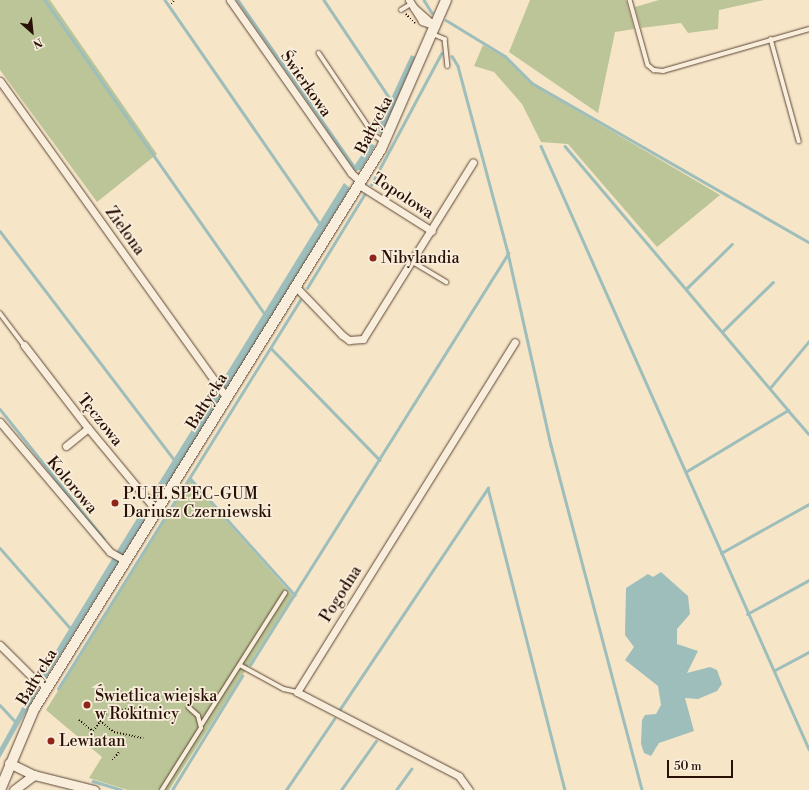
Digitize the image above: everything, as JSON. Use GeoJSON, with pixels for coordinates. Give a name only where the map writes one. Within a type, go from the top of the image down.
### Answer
{"type":"FeatureCollection","features":[{"type":"Feature","properties":{"kind":"main road","name":"Bałtycka"},"geometry":{"type":"LineString","coordinates":[[0,790],[9,763],[48,687],[124,560],[159,508],[384,142],[446,0]]}},
{"type":"Feature","properties":{"kind":"street","name":"Świerkowa"},"geometry":{"type":"LineString","coordinates":[[230,0],[351,173],[360,183]]}},
{"type":"Feature","properties":{"kind":"street"},"geometry":{"type":"LineString","coordinates":[[412,4],[433,30]]}},
{"type":"Feature","properties":{"kind":"street","name":"Zielona"},"geometry":{"type":"LineString","coordinates":[[0,81],[227,398]]}},
{"type":"Feature","properties":{"kind":"street","name":"Topolowa"},"geometry":{"type":"LineString","coordinates":[[296,287],[342,335],[357,342],[370,333],[473,162]]}},
{"type":"Feature","properties":{"kind":"street","name":"Topolowa"},"geometry":{"type":"LineString","coordinates":[[360,183],[432,231]]}},
{"type":"Feature","properties":{"kind":"street","name":"Pogodna"},"geometry":{"type":"LineString","coordinates":[[297,692],[515,342]]}},
{"type":"Feature","properties":{"kind":"street","name":"Tęczowa"},"geometry":{"type":"LineString","coordinates":[[24,345],[88,428],[151,504],[159,508]]}},
{"type":"Feature","properties":{"kind":"street","name":"Kolorowa"},"geometry":{"type":"LineString","coordinates":[[0,422],[113,555],[124,560]]}},
{"type":"Feature","properties":{"kind":"street"},"geometry":{"type":"LineString","coordinates":[[66,446],[88,428]]}},
{"type":"Feature","properties":{"kind":"street"},"geometry":{"type":"LineString","coordinates":[[0,645],[32,678],[48,687]]}},
{"type":"Feature","properties":{"kind":"street"},"geometry":{"type":"LineString","coordinates":[[297,692],[459,776],[469,790]]}},
{"type":"Feature","properties":{"kind":"street"},"geometry":{"type":"LineString","coordinates":[[9,763],[34,775],[94,790]]}},
{"type":"Feature","properties":{"kind":"street"},"geometry":{"type":"LineString","coordinates":[[14,790],[34,775]]}},
{"type":"Feature","properties":{"kind":"lane"},"geometry":{"type":"LineString","coordinates":[[630,0],[648,65],[654,70],[663,71],[809,29]]}},
{"type":"Feature","properties":{"kind":"lane"},"geometry":{"type":"LineString","coordinates":[[401,10],[412,4]]}},
{"type":"Feature","properties":{"kind":"lane"},"geometry":{"type":"LineString","coordinates":[[433,30],[445,39],[448,66]]}},
{"type":"Feature","properties":{"kind":"lane"},"geometry":{"type":"LineString","coordinates":[[771,39],[799,141]]}},
{"type":"Feature","properties":{"kind":"lane"},"geometry":{"type":"LineString","coordinates":[[318,54],[374,135],[384,142]]}},
{"type":"Feature","properties":{"kind":"lane"},"geometry":{"type":"LineString","coordinates":[[413,262],[446,282]]}},
{"type":"Feature","properties":{"kind":"lane"},"geometry":{"type":"LineString","coordinates":[[0,313],[24,345]]}},
{"type":"Feature","properties":{"kind":"lane"},"geometry":{"type":"LineString","coordinates":[[162,790],[285,593]]}},
{"type":"Feature","properties":{"kind":"lane"},"geometry":{"type":"LineString","coordinates":[[240,665],[284,689],[297,692]]}},
{"type":"Feature","properties":{"kind":"lane"},"geometry":{"type":"LineString","coordinates":[[189,708],[202,724]]}},
{"type":"Feature","properties":{"kind":"path"},"geometry":{"type":"LineString","coordinates":[[172,4],[174,0]]}},
{"type":"Feature","properties":{"kind":"path"},"geometry":{"type":"LineString","coordinates":[[79,720],[93,730],[107,712],[135,708]]}},
{"type":"Feature","properties":{"kind":"path"},"geometry":{"type":"LineString","coordinates":[[100,721],[114,732],[143,738]]}},
{"type":"Feature","properties":{"kind":"path"},"geometry":{"type":"LineString","coordinates":[[112,760],[120,751]]}},
{"type":"Feature","properties":{"kind":"green space"},"geometry":{"type":"Polygon","coordinates":[[[0,0],[50,0],[157,154],[97,202],[0,70],[0,0]]]}},
{"type":"Feature","properties":{"kind":"green space"},"geometry":{"type":"Polygon","coordinates":[[[530,0],[626,0],[634,29],[615,32],[598,113],[509,52],[530,0]]]}},
{"type":"Feature","properties":{"kind":"green space"},"geometry":{"type":"Polygon","coordinates":[[[659,0],[764,0],[719,10],[718,29],[688,33],[681,23],[641,28],[635,7],[659,0]]]}},
{"type":"Feature","properties":{"kind":"green space"},"geometry":{"type":"Polygon","coordinates":[[[483,45],[504,57],[530,83],[720,195],[657,247],[568,144],[541,142],[522,104],[494,72],[474,66],[483,45]]]}},
{"type":"Feature","properties":{"kind":"green space"},"geometry":{"type":"Polygon","coordinates":[[[190,480],[293,596],[169,790],[128,790],[89,778],[102,757],[46,710],[190,480]]]}},
{"type":"Feature","properties":{"kind":"water"},"geometry":{"type":"Polygon","coordinates":[[[411,55],[415,57],[382,134],[376,131],[411,55]]]}},
{"type":"Feature","properties":{"kind":"water"},"geometry":{"type":"Polygon","coordinates":[[[370,142],[375,146],[361,170],[356,170],[353,168],[370,142]]]}},
{"type":"Feature","properties":{"kind":"water"},"geometry":{"type":"Polygon","coordinates":[[[344,183],[350,188],[227,389],[224,388],[220,384],[344,183]]]}},
{"type":"Feature","properties":{"kind":"water"},"geometry":{"type":"Polygon","coordinates":[[[216,391],[222,398],[157,501],[154,500],[150,497],[216,391]]]}},
{"type":"Feature","properties":{"kind":"water"},"geometry":{"type":"Polygon","coordinates":[[[144,507],[150,512],[46,678],[41,675],[144,507]]]}},
{"type":"Feature","properties":{"kind":"water"},"geometry":{"type":"Polygon","coordinates":[[[661,572],[688,596],[690,614],[677,629],[677,644],[698,651],[687,673],[710,667],[717,670],[722,684],[717,691],[698,699],[685,698],[694,731],[659,743],[651,756],[644,753],[641,744],[642,720],[645,715],[656,714],[661,705],[658,686],[625,660],[634,647],[625,635],[626,588],[648,574],[653,577],[661,572]]]}},
{"type":"Feature","properties":{"kind":"water"},"geometry":{"type":"Polygon","coordinates":[[[34,686],[39,689],[0,758],[0,748],[34,686]]]}},
{"type":"Feature","properties":{"kind":"waterway"},"geometry":{"type":"LineString","coordinates":[[45,0],[266,316]]}},
{"type":"Feature","properties":{"kind":"waterway"},"geometry":{"type":"LineString","coordinates":[[165,0],[321,225]]}},
{"type":"Feature","properties":{"kind":"waterway"},"geometry":{"type":"LineString","coordinates":[[238,0],[356,169]]}},
{"type":"Feature","properties":{"kind":"waterway"},"geometry":{"type":"LineString","coordinates":[[324,0],[393,103]]}},
{"type":"Feature","properties":{"kind":"waterway"},"geometry":{"type":"LineString","coordinates":[[424,0],[432,13]]}},
{"type":"Feature","properties":{"kind":"waterway"},"geometry":{"type":"LineString","coordinates":[[446,20],[505,56],[532,83],[809,242]]}},
{"type":"Feature","properties":{"kind":"waterway"},"geometry":{"type":"LineString","coordinates":[[371,185],[441,54]]}},
{"type":"Feature","properties":{"kind":"waterway"},"geometry":{"type":"LineString","coordinates":[[452,56],[458,66],[508,253],[551,445],[642,790]]}},
{"type":"Feature","properties":{"kind":"waterway"},"geometry":{"type":"LineString","coordinates":[[541,146],[809,749]]}},
{"type":"Feature","properties":{"kind":"waterway"},"geometry":{"type":"LineString","coordinates":[[565,146],[788,410]]}},
{"type":"Feature","properties":{"kind":"waterway"},"geometry":{"type":"LineString","coordinates":[[307,288],[364,195]]}},
{"type":"Feature","properties":{"kind":"waterway"},"geometry":{"type":"LineString","coordinates":[[0,231],[175,461]]}},
{"type":"Feature","properties":{"kind":"waterway"},"geometry":{"type":"LineString","coordinates":[[686,289],[732,244]]}},
{"type":"Feature","properties":{"kind":"waterway"},"geometry":{"type":"LineString","coordinates":[[250,665],[508,253]]}},
{"type":"Feature","properties":{"kind":"waterway"},"geometry":{"type":"LineString","coordinates":[[722,332],[773,282]]}},
{"type":"Feature","properties":{"kind":"waterway"},"geometry":{"type":"LineString","coordinates":[[58,689],[300,300]]}},
{"type":"Feature","properties":{"kind":"waterway"},"geometry":{"type":"LineString","coordinates":[[770,388],[809,341]]}},
{"type":"Feature","properties":{"kind":"waterway"},"geometry":{"type":"LineString","coordinates":[[271,348],[380,460]]}},
{"type":"Feature","properties":{"kind":"waterway"},"geometry":{"type":"LineString","coordinates":[[0,409],[104,539]]}},
{"type":"Feature","properties":{"kind":"waterway"},"geometry":{"type":"LineString","coordinates":[[687,471],[788,410],[809,434]]}},
{"type":"Feature","properties":{"kind":"waterway"},"geometry":{"type":"LineString","coordinates":[[190,478],[295,595]]}},
{"type":"Feature","properties":{"kind":"waterway"},"geometry":{"type":"LineString","coordinates":[[340,709],[488,488],[565,790]]}},
{"type":"Feature","properties":{"kind":"waterway"},"geometry":{"type":"LineString","coordinates":[[721,553],[809,504]]}},
{"type":"Feature","properties":{"kind":"waterway"},"geometry":{"type":"LineString","coordinates":[[0,548],[72,630]]}},
{"type":"Feature","properties":{"kind":"waterway"},"geometry":{"type":"LineString","coordinates":[[747,614],[809,580]]}},
{"type":"Feature","properties":{"kind":"waterway"},"geometry":{"type":"LineString","coordinates":[[775,670],[809,652]]}},
{"type":"Feature","properties":{"kind":"waterway"},"geometry":{"type":"LineString","coordinates":[[172,790],[242,676]]}},
{"type":"Feature","properties":{"kind":"waterway"},"geometry":{"type":"LineString","coordinates":[[0,705],[16,722]]}},
{"type":"Feature","properties":{"kind":"waterway"},"geometry":{"type":"LineString","coordinates":[[286,790],[334,719]]}},
{"type":"Feature","properties":{"kind":"waterway"},"geometry":{"type":"LineString","coordinates":[[341,790],[376,741]]}},
{"type":"Feature","properties":{"kind":"waterway"},"geometry":{"type":"LineString","coordinates":[[396,790],[411,769]]}},
{"type":"Feature","properties":{"kind":"waterway"},"geometry":{"type":"LineString","coordinates":[[93,781],[122,790]]}},
{"type":"Feature","properties":{"kind":"place","name":"Nibylandia"},"geometry":{"type":"Point","coordinates":[373,258]}},
{"type":"Feature","properties":{"kind":"place","name":"P.U.H. SPEC-GUM Dariusz Czerniewski"},"geometry":{"type":"Point","coordinates":[115,503]}},
{"type":"Feature","properties":{"kind":"place","name":"Świetlica wiejska w Rokitnicy"},"geometry":{"type":"Point","coordinates":[87,705]}},
{"type":"Feature","properties":{"kind":"place","name":"Lewiatan"},"geometry":{"type":"Point","coordinates":[51,741]}}]}
